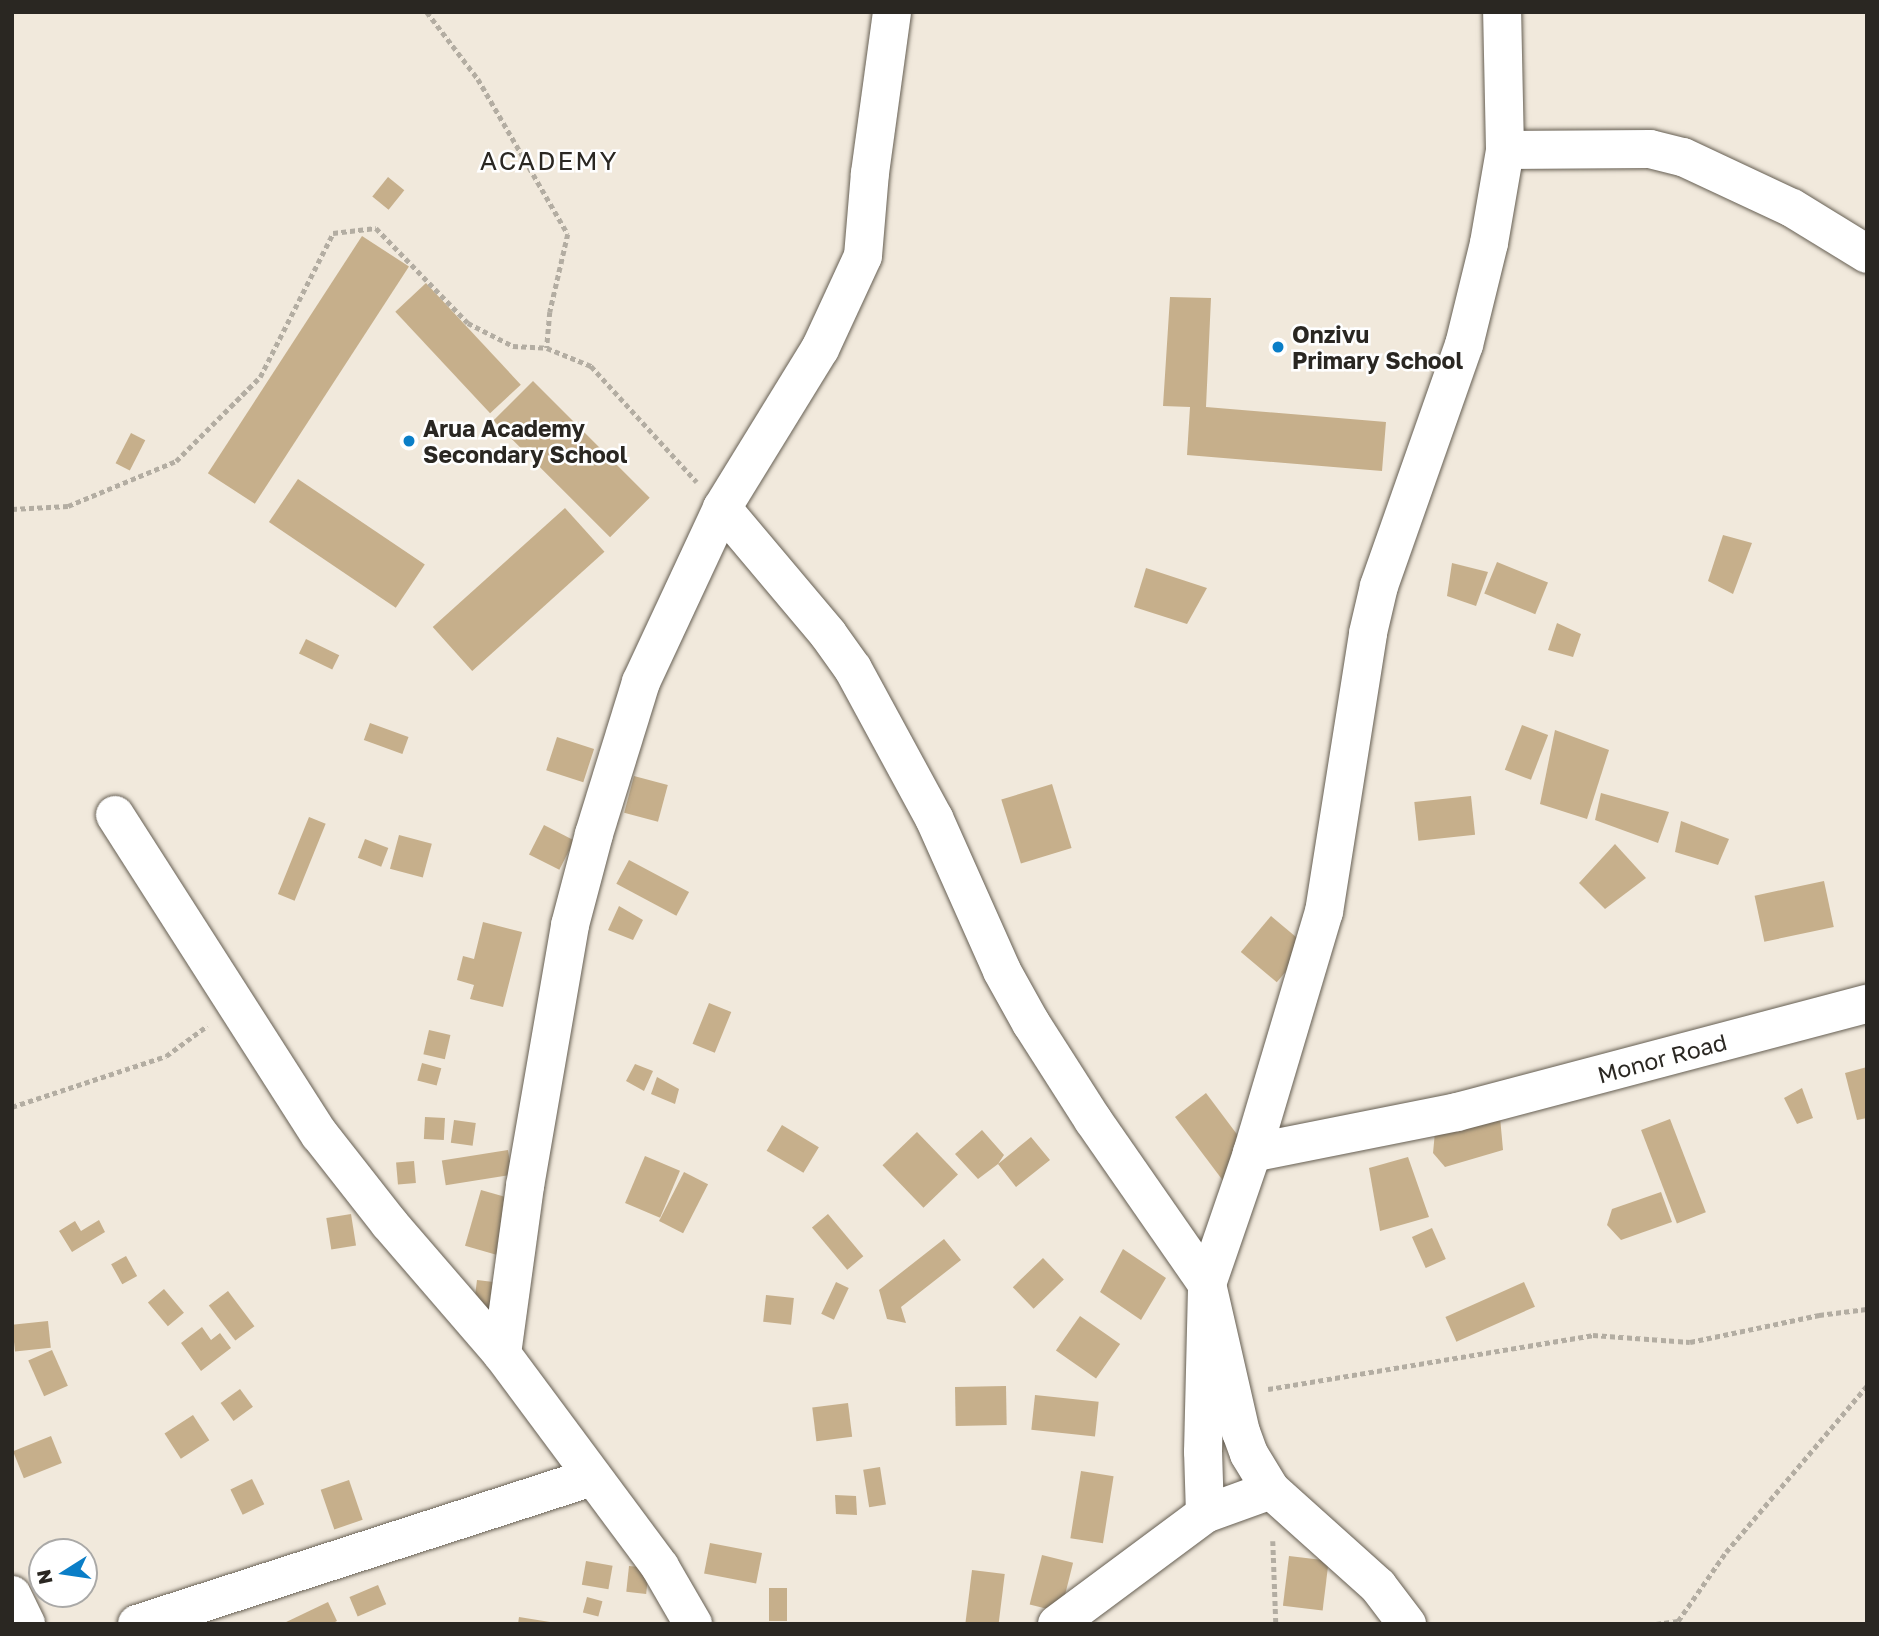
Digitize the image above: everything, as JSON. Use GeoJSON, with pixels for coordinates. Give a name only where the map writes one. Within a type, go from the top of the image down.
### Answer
{"type":"FeatureCollection","features":[{"type":"Feature","properties":{"kind":"street"},"geometry":{"type":"LineString","coordinates":[[502,1354],[525,1186],[568,938],[594,834],[641,682],[722,508],[820,349],[863,256],[870,173],[892,12]]}},
{"type":"Feature","properties":{"kind":"street"},"geometry":{"type":"LineString","coordinates":[[1205,1514],[1203,1452],[1207,1284],[1252,1153],[1325,912],[1368,633],[1379,586],[1464,345],[1489,243],[1505,150],[1502,12]]}},
{"type":"Feature","properties":{"kind":"street"},"geometry":{"type":"LineString","coordinates":[[1505,150],[1650,149],[1683,157],[1792,208],[1867,254]]}},
{"type":"Feature","properties":{"kind":"street"},"geometry":{"type":"LineString","coordinates":[[722,508],[828,634],[853,669],[934,818],[1002,971],[1031,1023],[1093,1120],[1207,1284],[1249,1454],[1271,1490],[1378,1586],[1407,1624]]}},
{"type":"Feature","properties":{"kind":"street"},"geometry":{"type":"LineString","coordinates":[[115,815],[320,1135],[389,1223],[502,1354],[660,1567],[693,1624]]}},
{"type":"Feature","properties":{"kind":"street","name":"Monor Road"},"geometry":{"type":"LineString","coordinates":[[1252,1153],[1457,1112],[1867,1004]]}},
{"type":"Feature","properties":{"kind":"street"},"geometry":{"type":"LineString","coordinates":[[147,1622],[592,1477]]}},
{"type":"Feature","properties":{"kind":"street"},"geometry":{"type":"LineString","coordinates":[[1058,1624],[1205,1514],[1271,1490]]}},
{"type":"Feature","properties":{"kind":"street"},"geometry":{"type":"LineString","coordinates":[[12,1595],[26,1624]]}},
{"type":"Feature","properties":{"kind":"path"},"geometry":{"type":"LineString","coordinates":[[427,12],[478,79],[568,234],[550,312],[547,348]]}},
{"type":"Feature","properties":{"kind":"path"},"geometry":{"type":"LineString","coordinates":[[12,509],[68,506],[176,461],[260,377],[333,233],[376,228],[468,324],[513,346],[547,348],[591,366],[722,508]]}},
{"type":"Feature","properties":{"kind":"path"},"geometry":{"type":"LineString","coordinates":[[12,1107],[166,1056],[238,1005]]}},
{"type":"Feature","properties":{"kind":"path"},"geometry":{"type":"LineString","coordinates":[[1233,1394],[1593,1335],[1690,1342],[1819,1315],[1867,1308]]}},
{"type":"Feature","properties":{"kind":"path"},"geometry":{"type":"LineString","coordinates":[[1656,1624],[1678,1621],[1726,1552],[1867,1386]]}},
{"type":"Feature","properties":{"kind":"path"},"geometry":{"type":"LineString","coordinates":[[1271,1490],[1276,1624]]}},
{"type":"Feature","properties":{"kind":"building"},"geometry":{"type":"Polygon","coordinates":[[[388,177],[404,190],[389,210],[372,196],[388,177]]]}},
{"type":"Feature","properties":{"kind":"building"},"geometry":{"type":"Polygon","coordinates":[[[362,236],[409,266],[255,504],[208,473],[362,236]]]}},
{"type":"Feature","properties":{"kind":"building"},"geometry":{"type":"Polygon","coordinates":[[[426,283],[521,385],[490,413],[395,312],[426,283]]]}},
{"type":"Feature","properties":{"kind":"building"},"geometry":{"type":"Polygon","coordinates":[[[1170,297],[1211,298],[1206,407],[1386,422],[1382,471],[1187,455],[1190,407],[1163,406],[1170,297]]]}},
{"type":"Feature","properties":{"kind":"building"},"geometry":{"type":"Polygon","coordinates":[[[533,381],[650,498],[610,537],[493,421],[533,381]]]}},
{"type":"Feature","properties":{"kind":"building"},"geometry":{"type":"Polygon","coordinates":[[[131,433],[145,440],[130,471],[116,463],[131,433]]]}},
{"type":"Feature","properties":{"kind":"building"},"geometry":{"type":"Polygon","coordinates":[[[298,479],[425,565],[396,608],[269,522],[298,479]]]}},
{"type":"Feature","properties":{"kind":"building"},"geometry":{"type":"Polygon","coordinates":[[[565,508],[604,552],[472,671],[433,627],[565,508]]]}},
{"type":"Feature","properties":{"kind":"building"},"geometry":{"type":"Polygon","coordinates":[[[1723,535],[1752,543],[1733,594],[1708,581],[1723,535]]]}},
{"type":"Feature","properties":{"kind":"building"},"geometry":{"type":"Polygon","coordinates":[[[1497,562],[1548,583],[1535,614],[1484,594],[1497,562]]]}},
{"type":"Feature","properties":{"kind":"building"},"geometry":{"type":"Polygon","coordinates":[[[1452,563],[1488,572],[1476,606],[1447,596],[1452,563]]]}},
{"type":"Feature","properties":{"kind":"building"},"geometry":{"type":"Polygon","coordinates":[[[1146,568],[1207,588],[1187,624],[1134,607],[1146,568]]]}},
{"type":"Feature","properties":{"kind":"building"},"geometry":{"type":"Polygon","coordinates":[[[1557,623],[1581,634],[1573,657],[1548,650],[1557,623]]]}},
{"type":"Feature","properties":{"kind":"building"},"geometry":{"type":"Polygon","coordinates":[[[306,639],[339,655],[332,670],[299,653],[306,639]]]}},
{"type":"Feature","properties":{"kind":"building"},"geometry":{"type":"Polygon","coordinates":[[[370,723],[409,737],[402,754],[364,740],[370,723]]]}},
{"type":"Feature","properties":{"kind":"building"},"geometry":{"type":"Polygon","coordinates":[[[1522,725],[1548,735],[1531,780],[1505,770],[1522,725]]]}},
{"type":"Feature","properties":{"kind":"building"},"geometry":{"type":"Polygon","coordinates":[[[1555,730],[1609,750],[1587,819],[1540,804],[1555,730]]]}},
{"type":"Feature","properties":{"kind":"building"},"geometry":{"type":"Polygon","coordinates":[[[557,737],[594,749],[583,782],[546,770],[557,737]]]}},
{"type":"Feature","properties":{"kind":"building"},"geometry":{"type":"Polygon","coordinates":[[[634,776],[668,785],[658,822],[624,813],[634,776]]]}},
{"type":"Feature","properties":{"kind":"building"},"geometry":{"type":"Polygon","coordinates":[[[1052,784],[1072,848],[1021,864],[1001,799],[1052,784]]]}},
{"type":"Feature","properties":{"kind":"building"},"geometry":{"type":"Polygon","coordinates":[[[1601,793],[1669,812],[1658,843],[1595,820],[1601,793]]]}},
{"type":"Feature","properties":{"kind":"building"},"geometry":{"type":"Polygon","coordinates":[[[1471,796],[1475,835],[1418,841],[1414,802],[1471,796]]]}},
{"type":"Feature","properties":{"kind":"building"},"geometry":{"type":"Polygon","coordinates":[[[309,817],[326,824],[295,901],[278,894],[309,817]]]}},
{"type":"Feature","properties":{"kind":"building"},"geometry":{"type":"Polygon","coordinates":[[[1681,821],[1729,839],[1718,865],[1675,852],[1681,821]]]}},
{"type":"Feature","properties":{"kind":"building"},"geometry":{"type":"Polygon","coordinates":[[[544,825],[574,840],[559,870],[529,854],[544,825]]]}},
{"type":"Feature","properties":{"kind":"building"},"geometry":{"type":"Polygon","coordinates":[[[399,835],[432,844],[423,878],[390,869],[399,835]]]}},
{"type":"Feature","properties":{"kind":"building"},"geometry":{"type":"Polygon","coordinates":[[[365,839],[388,848],[381,867],[358,858],[365,839]]]}},
{"type":"Feature","properties":{"kind":"building"},"geometry":{"type":"Polygon","coordinates":[[[1615,844],[1646,878],[1605,909],[1579,883],[1615,844]]]}},
{"type":"Feature","properties":{"kind":"building"},"geometry":{"type":"Polygon","coordinates":[[[629,860],[689,892],[676,916],[616,884],[629,860]]]}},
{"type":"Feature","properties":{"kind":"building"},"geometry":{"type":"Polygon","coordinates":[[[1824,881],[1834,927],[1764,942],[1755,896],[1824,881]]]}},
{"type":"Feature","properties":{"kind":"building"},"geometry":{"type":"Polygon","coordinates":[[[619,906],[643,920],[633,940],[608,930],[619,906]]]}},
{"type":"Feature","properties":{"kind":"building"},"geometry":{"type":"Polygon","coordinates":[[[1271,916],[1307,946],[1277,982],[1241,952],[1271,916]]]}},
{"type":"Feature","properties":{"kind":"building"},"geometry":{"type":"Polygon","coordinates":[[[483,922],[522,932],[503,1007],[470,999],[474,985],[457,980],[463,956],[474,959],[483,922]]]}},
{"type":"Feature","properties":{"kind":"building"},"geometry":{"type":"Polygon","coordinates":[[[709,1003],[731,1012],[715,1053],[693,1044],[709,1003]]]}},
{"type":"Feature","properties":{"kind":"building"},"geometry":{"type":"Polygon","coordinates":[[[429,1030],[450,1035],[445,1059],[423,1054],[429,1030]]]}},
{"type":"Feature","properties":{"kind":"building"},"geometry":{"type":"Polygon","coordinates":[[[422,1063],[441,1068],[437,1086],[417,1080],[422,1063]]]}},
{"type":"Feature","properties":{"kind":"building"},"geometry":{"type":"Polygon","coordinates":[[[635,1064],[653,1071],[644,1091],[626,1081],[635,1064]]]}},
{"type":"Feature","properties":{"kind":"building"},"geometry":{"type":"Polygon","coordinates":[[[1867,1067],[1867,1118],[1857,1120],[1845,1073],[1867,1067]]]}},
{"type":"Feature","properties":{"kind":"building"},"geometry":{"type":"Polygon","coordinates":[[[657,1077],[679,1089],[675,1104],[651,1094],[657,1077]]]}},
{"type":"Feature","properties":{"kind":"building"},"geometry":{"type":"Polygon","coordinates":[[[1802,1088],[1813,1118],[1797,1124],[1784,1098],[1802,1088]]]}},
{"type":"Feature","properties":{"kind":"building"},"geometry":{"type":"Polygon","coordinates":[[[1206,1093],[1242,1141],[1224,1182],[1175,1117],[1206,1093]]]}},
{"type":"Feature","properties":{"kind":"building"},"geometry":{"type":"Polygon","coordinates":[[[425,1117],[445,1118],[444,1140],[424,1139],[425,1117]]]}},
{"type":"Feature","properties":{"kind":"building"},"geometry":{"type":"Polygon","coordinates":[[[1500,1117],[1503,1150],[1445,1167],[1433,1153],[1435,1132],[1500,1117]]]}},
{"type":"Feature","properties":{"kind":"building"},"geometry":{"type":"Polygon","coordinates":[[[1670,1119],[1706,1212],[1677,1223],[1641,1130],[1670,1119]]]}},
{"type":"Feature","properties":{"kind":"building"},"geometry":{"type":"Polygon","coordinates":[[[454,1120],[476,1123],[473,1146],[451,1143],[454,1120]]]}},
{"type":"Feature","properties":{"kind":"building"},"geometry":{"type":"Polygon","coordinates":[[[782,1125],[819,1147],[803,1173],[767,1151],[782,1125]]]}},
{"type":"Feature","properties":{"kind":"building"},"geometry":{"type":"Polygon","coordinates":[[[982,1130],[1004,1155],[998,1164],[978,1179],[955,1154],[982,1130]]]}},
{"type":"Feature","properties":{"kind":"building"},"geometry":{"type":"Polygon","coordinates":[[[917,1132],[958,1174],[923,1208],[882,1165],[917,1132]]]}},
{"type":"Feature","properties":{"kind":"building"},"geometry":{"type":"Polygon","coordinates":[[[1031,1137],[1050,1160],[1016,1187],[998,1164],[1031,1137]]]}},
{"type":"Feature","properties":{"kind":"building"},"geometry":{"type":"Polygon","coordinates":[[[508,1150],[512,1175],[446,1185],[442,1160],[508,1150]]]}},
{"type":"Feature","properties":{"kind":"building"},"geometry":{"type":"Polygon","coordinates":[[[645,1156],[680,1171],[660,1218],[625,1203],[645,1156]]]}},
{"type":"Feature","properties":{"kind":"building"},"geometry":{"type":"Polygon","coordinates":[[[1408,1157],[1429,1217],[1380,1231],[1369,1168],[1408,1157]]]}},
{"type":"Feature","properties":{"kind":"building"},"geometry":{"type":"Polygon","coordinates":[[[414,1161],[416,1183],[398,1184],[396,1163],[414,1161]]]}},
{"type":"Feature","properties":{"kind":"building"},"geometry":{"type":"Polygon","coordinates":[[[684,1172],[708,1184],[683,1233],[659,1221],[684,1172]]]}},
{"type":"Feature","properties":{"kind":"building"},"geometry":{"type":"Polygon","coordinates":[[[481,1190],[517,1200],[501,1256],[465,1246],[481,1190]]]}},
{"type":"Feature","properties":{"kind":"building"},"geometry":{"type":"Polygon","coordinates":[[[1661,1192],[1672,1222],[1621,1240],[1607,1225],[1612,1209],[1661,1192]]]}},
{"type":"Feature","properties":{"kind":"building"},"geometry":{"type":"Polygon","coordinates":[[[351,1214],[356,1246],[331,1250],[326,1218],[351,1214]]]}},
{"type":"Feature","properties":{"kind":"building"},"geometry":{"type":"Polygon","coordinates":[[[828,1214],[863,1256],[847,1270],[812,1227],[828,1214]]]}},
{"type":"Feature","properties":{"kind":"building"},"geometry":{"type":"Polygon","coordinates":[[[99,1220],[105,1232],[72,1252],[59,1231],[75,1221],[81,1231],[99,1220]]]}},
{"type":"Feature","properties":{"kind":"building"},"geometry":{"type":"Polygon","coordinates":[[[1432,1228],[1446,1259],[1426,1268],[1412,1237],[1432,1228]]]}},
{"type":"Feature","properties":{"kind":"building"},"geometry":{"type":"Polygon","coordinates":[[[944,1239],[961,1260],[901,1307],[906,1323],[887,1319],[879,1290],[944,1239]]]}},
{"type":"Feature","properties":{"kind":"building"},"geometry":{"type":"Polygon","coordinates":[[[1123,1249],[1166,1278],[1141,1320],[1100,1292],[1123,1249]]]}},
{"type":"Feature","properties":{"kind":"building"},"geometry":{"type":"Polygon","coordinates":[[[126,1256],[137,1276],[122,1284],[111,1264],[126,1256]]]}},
{"type":"Feature","properties":{"kind":"building"},"geometry":{"type":"Polygon","coordinates":[[[1043,1258],[1064,1280],[1034,1309],[1013,1287],[1043,1258]]]}},
{"type":"Feature","properties":{"kind":"building"},"geometry":{"type":"Polygon","coordinates":[[[477,1280],[502,1283],[498,1311],[474,1308],[477,1280]]]}},
{"type":"Feature","properties":{"kind":"building"},"geometry":{"type":"Polygon","coordinates":[[[836,1282],[849,1288],[834,1320],[821,1314],[836,1282]]]}},
{"type":"Feature","properties":{"kind":"building"},"geometry":{"type":"Polygon","coordinates":[[[1524,1282],[1535,1307],[1456,1342],[1445,1317],[1524,1282]]]}},
{"type":"Feature","properties":{"kind":"building"},"geometry":{"type":"Polygon","coordinates":[[[164,1289],[184,1313],[168,1326],[148,1302],[164,1289]]]}},
{"type":"Feature","properties":{"kind":"building"},"geometry":{"type":"Polygon","coordinates":[[[228,1291],[254,1326],[235,1341],[209,1305],[228,1291]]]}},
{"type":"Feature","properties":{"kind":"building"},"geometry":{"type":"Polygon","coordinates":[[[766,1295],[794,1298],[791,1325],[763,1322],[766,1295]]]}},
{"type":"Feature","properties":{"kind":"building"},"geometry":{"type":"Polygon","coordinates":[[[1080,1316],[1120,1344],[1096,1379],[1056,1350],[1080,1316]]]}},
{"type":"Feature","properties":{"kind":"building"},"geometry":{"type":"Polygon","coordinates":[[[48,1321],[51,1348],[15,1352],[12,1325],[48,1321]]]}},
{"type":"Feature","properties":{"kind":"building"},"geometry":{"type":"Polygon","coordinates":[[[202,1327],[211,1340],[220,1333],[231,1348],[201,1371],[181,1343],[202,1327]]]}},
{"type":"Feature","properties":{"kind":"building"},"geometry":{"type":"Polygon","coordinates":[[[52,1350],[68,1386],[44,1396],[28,1361],[52,1350]]]}},
{"type":"Feature","properties":{"kind":"building"},"geometry":{"type":"Polygon","coordinates":[[[1006,1386],[1007,1425],[956,1426],[955,1387],[1006,1386]]]}},
{"type":"Feature","properties":{"kind":"building"},"geometry":{"type":"Polygon","coordinates":[[[240,1389],[253,1407],[234,1421],[221,1403],[240,1389]]]}},
{"type":"Feature","properties":{"kind":"building"},"geometry":{"type":"Polygon","coordinates":[[[1035,1395],[1099,1402],[1095,1436],[1031,1430],[1035,1395]]]}},
{"type":"Feature","properties":{"kind":"building"},"geometry":{"type":"Polygon","coordinates":[[[848,1403],[852,1437],[816,1441],[812,1407],[848,1403]]]}},
{"type":"Feature","properties":{"kind":"building"},"geometry":{"type":"Polygon","coordinates":[[[193,1415],[209,1440],[181,1459],[164,1434],[193,1415]]]}},
{"type":"Feature","properties":{"kind":"building"},"geometry":{"type":"Polygon","coordinates":[[[51,1436],[62,1463],[24,1478],[13,1451],[51,1436]]]}},
{"type":"Feature","properties":{"kind":"building"},"geometry":{"type":"Polygon","coordinates":[[[880,1467],[886,1505],[869,1507],[863,1470],[880,1467]]]}},
{"type":"Feature","properties":{"kind":"building"},"geometry":{"type":"Polygon","coordinates":[[[1081,1471],[1114,1476],[1103,1543],[1070,1538],[1081,1471]]]}},
{"type":"Feature","properties":{"kind":"building"},"geometry":{"type":"Polygon","coordinates":[[[252,1479],[264,1504],[243,1515],[230,1490],[252,1479]]]}},
{"type":"Feature","properties":{"kind":"building"},"geometry":{"type":"Polygon","coordinates":[[[349,1480],[363,1520],[334,1529],[321,1490],[349,1480]]]}},
{"type":"Feature","properties":{"kind":"building"},"geometry":{"type":"Polygon","coordinates":[[[835,1495],[856,1496],[857,1515],[836,1514],[835,1495]]]}},
{"type":"Feature","properties":{"kind":"building"},"geometry":{"type":"Polygon","coordinates":[[[710,1543],[762,1553],[756,1584],[704,1573],[710,1543]]]}},
{"type":"Feature","properties":{"kind":"building"},"geometry":{"type":"Polygon","coordinates":[[[1042,1555],[1073,1563],[1061,1612],[1030,1604],[1042,1555]]]}},
{"type":"Feature","properties":{"kind":"building"},"geometry":{"type":"Polygon","coordinates":[[[1289,1556],[1329,1561],[1323,1611],[1283,1606],[1289,1556]]]}},
{"type":"Feature","properties":{"kind":"building"},"geometry":{"type":"Polygon","coordinates":[[[586,1561],[613,1566],[608,1589],[582,1585],[586,1561]]]}},
{"type":"Feature","properties":{"kind":"building"},"geometry":{"type":"Polygon","coordinates":[[[629,1566],[649,1568],[646,1594],[626,1592],[629,1566]]]}},
{"type":"Feature","properties":{"kind":"building"},"geometry":{"type":"Polygon","coordinates":[[[972,1570],[1005,1574],[999,1624],[965,1624],[972,1570]]]}},
{"type":"Feature","properties":{"kind":"building"},"geometry":{"type":"Polygon","coordinates":[[[378,1585],[386,1604],[358,1616],[349,1597],[378,1585]]]}},
{"type":"Feature","properties":{"kind":"building"},"geometry":{"type":"Polygon","coordinates":[[[769,1588],[787,1588],[787,1621],[769,1621],[769,1588]]]}},
{"type":"Feature","properties":{"kind":"building"},"geometry":{"type":"Polygon","coordinates":[[[587,1597],[602,1601],[598,1617],[583,1612],[587,1597]]]}},
{"type":"Feature","properties":{"kind":"building"},"geometry":{"type":"Polygon","coordinates":[[[328,1602],[337,1621],[331,1624],[282,1624],[328,1602]]]}},
{"type":"Feature","properties":{"kind":"building"},"geometry":{"type":"Polygon","coordinates":[[[519,1617],[550,1622],[550,1624],[518,1624],[519,1617]]]}},
{"type":"Feature","properties":{"kind":"place","name":"Onzivu Primary School"},"geometry":{"type":"Point","coordinates":[1278,347]}},
{"type":"Feature","properties":{"kind":"place","name":"Arua Academy Secondary School"},"geometry":{"type":"Point","coordinates":[409,441]}},
{"type":"Feature","properties":{"kind":"district","name":"ACADEMY"},"geometry":{"type":"Point","coordinates":[549,161]}}]}
